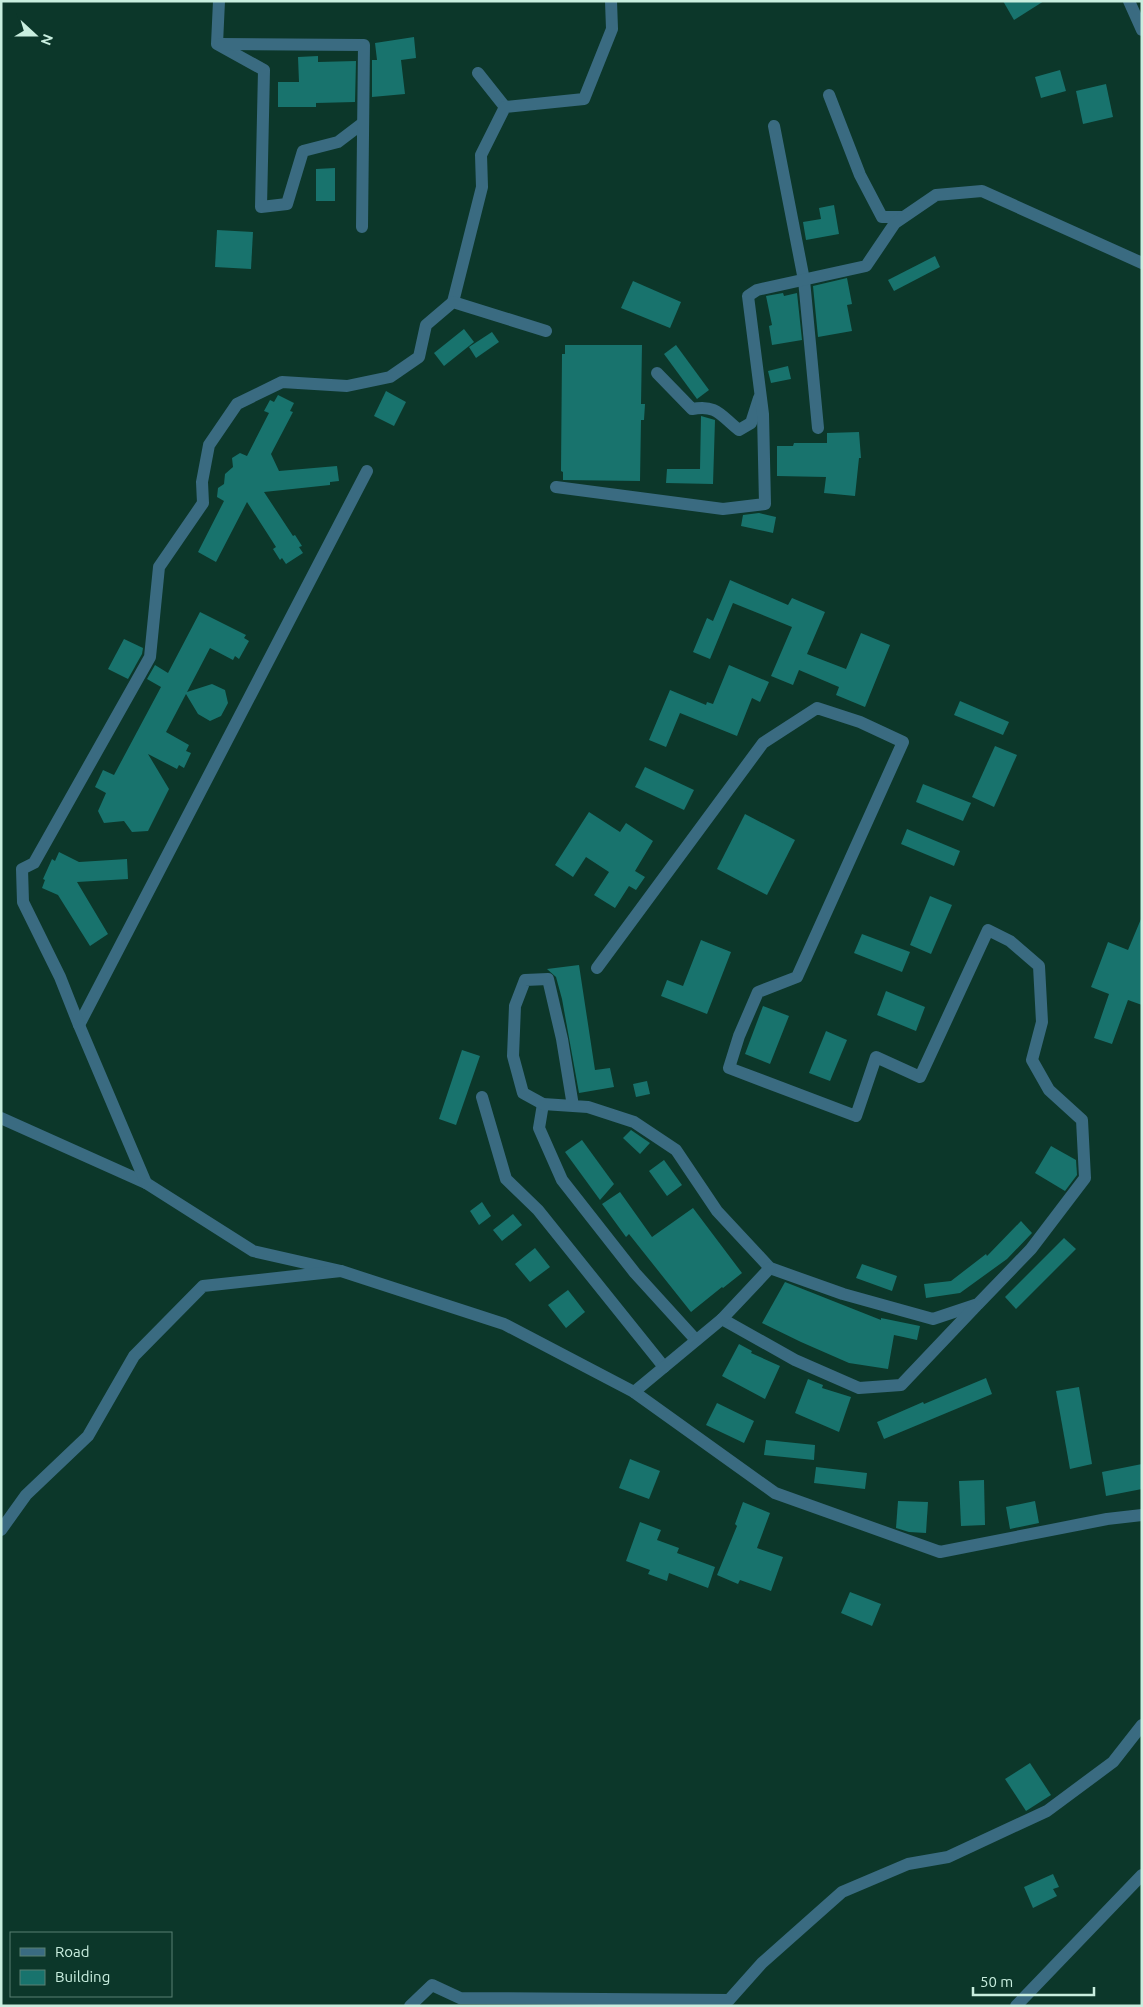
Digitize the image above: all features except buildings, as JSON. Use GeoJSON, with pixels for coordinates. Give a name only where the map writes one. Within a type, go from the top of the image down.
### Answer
{"type":"FeatureCollection","features":[{"type":"Feature","properties":{"kind":"street"},"geometry":{"type":"LineString","coordinates":[[217,44],[219,1]]}},
{"type":"Feature","properties":{"kind":"street"},"geometry":{"type":"LineString","coordinates":[[505,107],[584,99],[612,29],[611,1]]}},
{"type":"Feature","properties":{"kind":"street"},"geometry":{"type":"LineString","coordinates":[[1129,1],[1142,30]]}},
{"type":"Feature","properties":{"kind":"street"},"geometry":{"type":"LineString","coordinates":[[217,44],[364,45],[362,227]]}},
{"type":"Feature","properties":{"kind":"street"},"geometry":{"type":"LineString","coordinates":[[217,44],[264,70],[261,207],[287,204],[303,151],[338,142],[363,122]]}},
{"type":"Feature","properties":{"kind":"street"},"geometry":{"type":"LineString","coordinates":[[478,73],[505,107]]}},
{"type":"Feature","properties":{"kind":"street"},"geometry":{"type":"LineString","coordinates":[[829,95],[860,175],[882,217],[903,218]]}},
{"type":"Feature","properties":{"kind":"street"},"geometry":{"type":"LineString","coordinates":[[146,1183],[60,976],[23,902],[22,869],[34,863],[150,657],[159,567],[203,503],[202,482],[209,445],[237,404],[282,382],[347,386],[390,377],[419,357],[426,325],[453,302],[482,187],[481,155],[505,107]]}},
{"type":"Feature","properties":{"kind":"street"},"geometry":{"type":"LineString","coordinates":[[774,126],[804,280],[818,428]]}},
{"type":"Feature","properties":{"kind":"street"},"geometry":{"type":"LineString","coordinates":[[556,488],[722,510],[765,504],[763,414],[748,296],[757,290],[866,266],[895,223],[936,195],[982,191],[1142,263]]}},
{"type":"Feature","properties":{"kind":"street"},"geometry":{"type":"LineString","coordinates":[[453,302],[546,331]]}},
{"type":"Feature","properties":{"kind":"street"},"geometry":{"type":"LineString","coordinates":[[657,373],[692,409],[704,407],[720,411],[739,430],[751,423],[761,394]]}},
{"type":"Feature","properties":{"kind":"street"},"geometry":{"type":"LineString","coordinates":[[79,1025],[367,471]]}},
{"type":"Feature","properties":{"kind":"street"},"geometry":{"type":"LineString","coordinates":[[597,968],[763,743],[817,708],[860,722],[903,742],[797,977],[758,992],[739,1036],[729,1068],[856,1116],[876,1057],[920,1077],[988,930],[1010,941],[1039,966],[1042,1022],[1032,1060],[1049,1090],[1082,1120],[1085,1178],[1031,1248],[901,1385],[859,1388],[795,1360],[722,1319]]}},
{"type":"Feature","properties":{"kind":"street"},"geometry":{"type":"LineString","coordinates":[[573,1106],[562,1039],[548,979],[525,980],[515,1006],[513,1056],[523,1093],[543,1104],[573,1106],[588,1107],[634,1122],[676,1150],[717,1211],[770,1268],[843,1294],[933,1319],[978,1304]]}},
{"type":"Feature","properties":{"kind":"street"},"geometry":{"type":"LineString","coordinates":[[482,1097],[506,1179],[538,1210],[664,1367]]}},
{"type":"Feature","properties":{"kind":"street"},"geometry":{"type":"LineString","coordinates":[[543,1104],[539,1128],[562,1180],[635,1273],[696,1340]]}},
{"type":"Feature","properties":{"kind":"street"},"geometry":{"type":"LineString","coordinates":[[1,1118],[146,1183],[253,1252],[341,1271],[504,1324],[634,1392],[775,1493],[940,1552],[1107,1519],[1142,1515]]}},
{"type":"Feature","properties":{"kind":"street"},"geometry":{"type":"LineString","coordinates":[[634,1392],[722,1319],[770,1268]]}},
{"type":"Feature","properties":{"kind":"street"},"geometry":{"type":"LineString","coordinates":[[1,1530],[26,1495],[88,1436],[134,1356],[203,1286],[341,1271]]}},
{"type":"Feature","properties":{"kind":"street"},"geometry":{"type":"LineString","coordinates":[[410,2006],[432,1985],[460,1998],[729,2000],[762,1963],[842,1892],[908,1864],[948,1857],[1047,1811],[1113,1762],[1142,1725]]}},
{"type":"Feature","properties":{"kind":"street"},"geometry":{"type":"LineString","coordinates":[[1016,2006],[1142,1875]]}}]}
